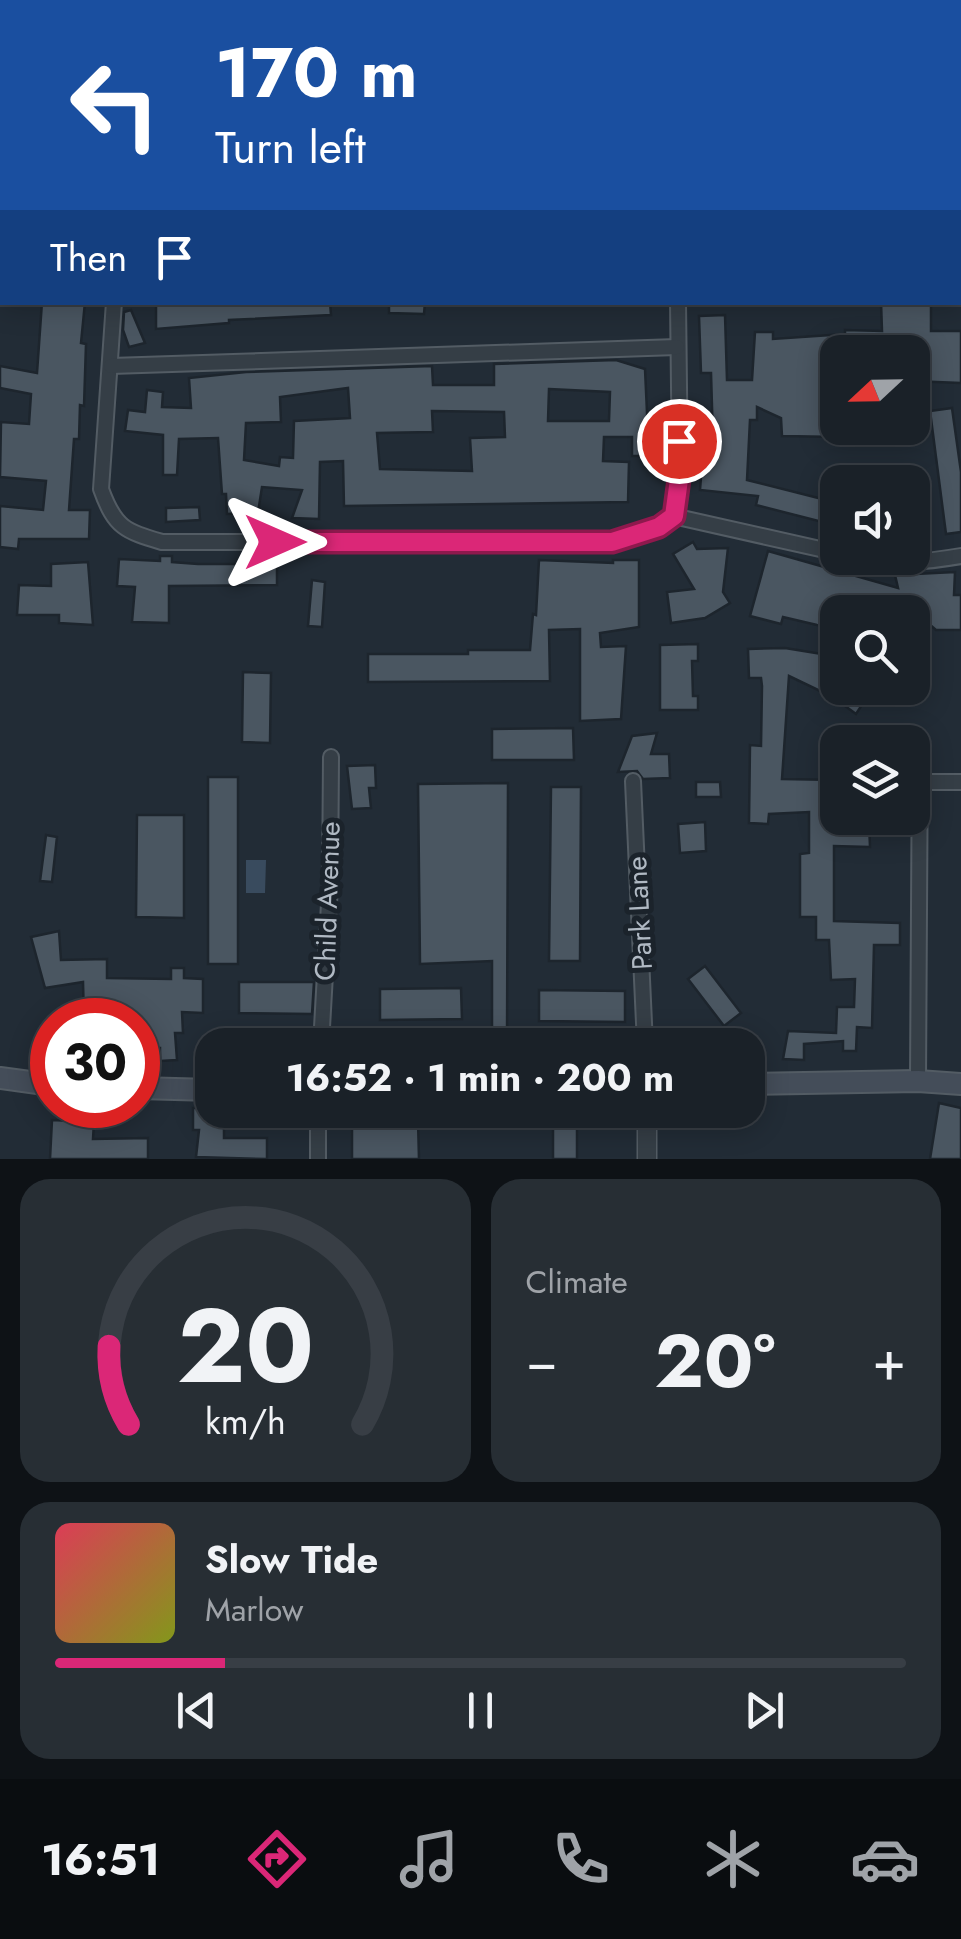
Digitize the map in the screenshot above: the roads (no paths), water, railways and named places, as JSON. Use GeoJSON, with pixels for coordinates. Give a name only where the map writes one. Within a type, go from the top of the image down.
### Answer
{"type":"FeatureCollection","features":[{"type":"Feature","properties":{"kind":"main road"},"geometry":{"type":"LineString","coordinates":[[0,1078],[30,1082]]}},
{"type":"Feature","properties":{"kind":"main road"},"geometry":{"type":"LineString","coordinates":[[765,1084],[961,1084]]}},
{"type":"Feature","properties":{"kind":"main road"},"geometry":{"type":"LineString","coordinates":[[160,1089],[195,1090]]}},
{"type":"Feature","properties":{"kind":"street"},"geometry":{"type":"LineString","coordinates":[[114,305],[102,489],[109,511],[129,532],[162,542],[612,542],[659,527],[674,516],[680,472],[678,305]]}},
{"type":"Feature","properties":{"kind":"street"},"geometry":{"type":"LineString","coordinates":[[112,366],[676,347]]}},
{"type":"Feature","properties":{"kind":"street"},"geometry":{"type":"LineString","coordinates":[[674,516],[820,549]]}},
{"type":"Feature","properties":{"kind":"street"},"geometry":{"type":"LineString","coordinates":[[930,560],[961,556]]}},
{"type":"Feature","properties":{"kind":"street","name":"Child Avenue"},"geometry":{"type":"LineString","coordinates":[[321,1028],[330,886],[331,757]]}},
{"type":"Feature","properties":{"kind":"street","name":"Park Lane"},"geometry":{"type":"LineString","coordinates":[[633,781],[644,1028]]}},
{"type":"Feature","properties":{"kind":"street"},"geometry":{"type":"LineString","coordinates":[[930,782],[961,782]]}},
{"type":"Feature","properties":{"kind":"street"},"geometry":{"type":"LineString","coordinates":[[918,1081],[920,835]]}},
{"type":"Feature","properties":{"kind":"street"},"geometry":{"type":"LineString","coordinates":[[318,1128],[318,1159]]}},
{"type":"Feature","properties":{"kind":"street"},"geometry":{"type":"LineString","coordinates":[[647,1128],[648,1159]]}},
{"type":"Feature","properties":{"kind":"water"},"geometry":{"type":"Polygon","coordinates":[[[246,860],[266,860],[265,893],[246,893],[246,860]]]}}]}
